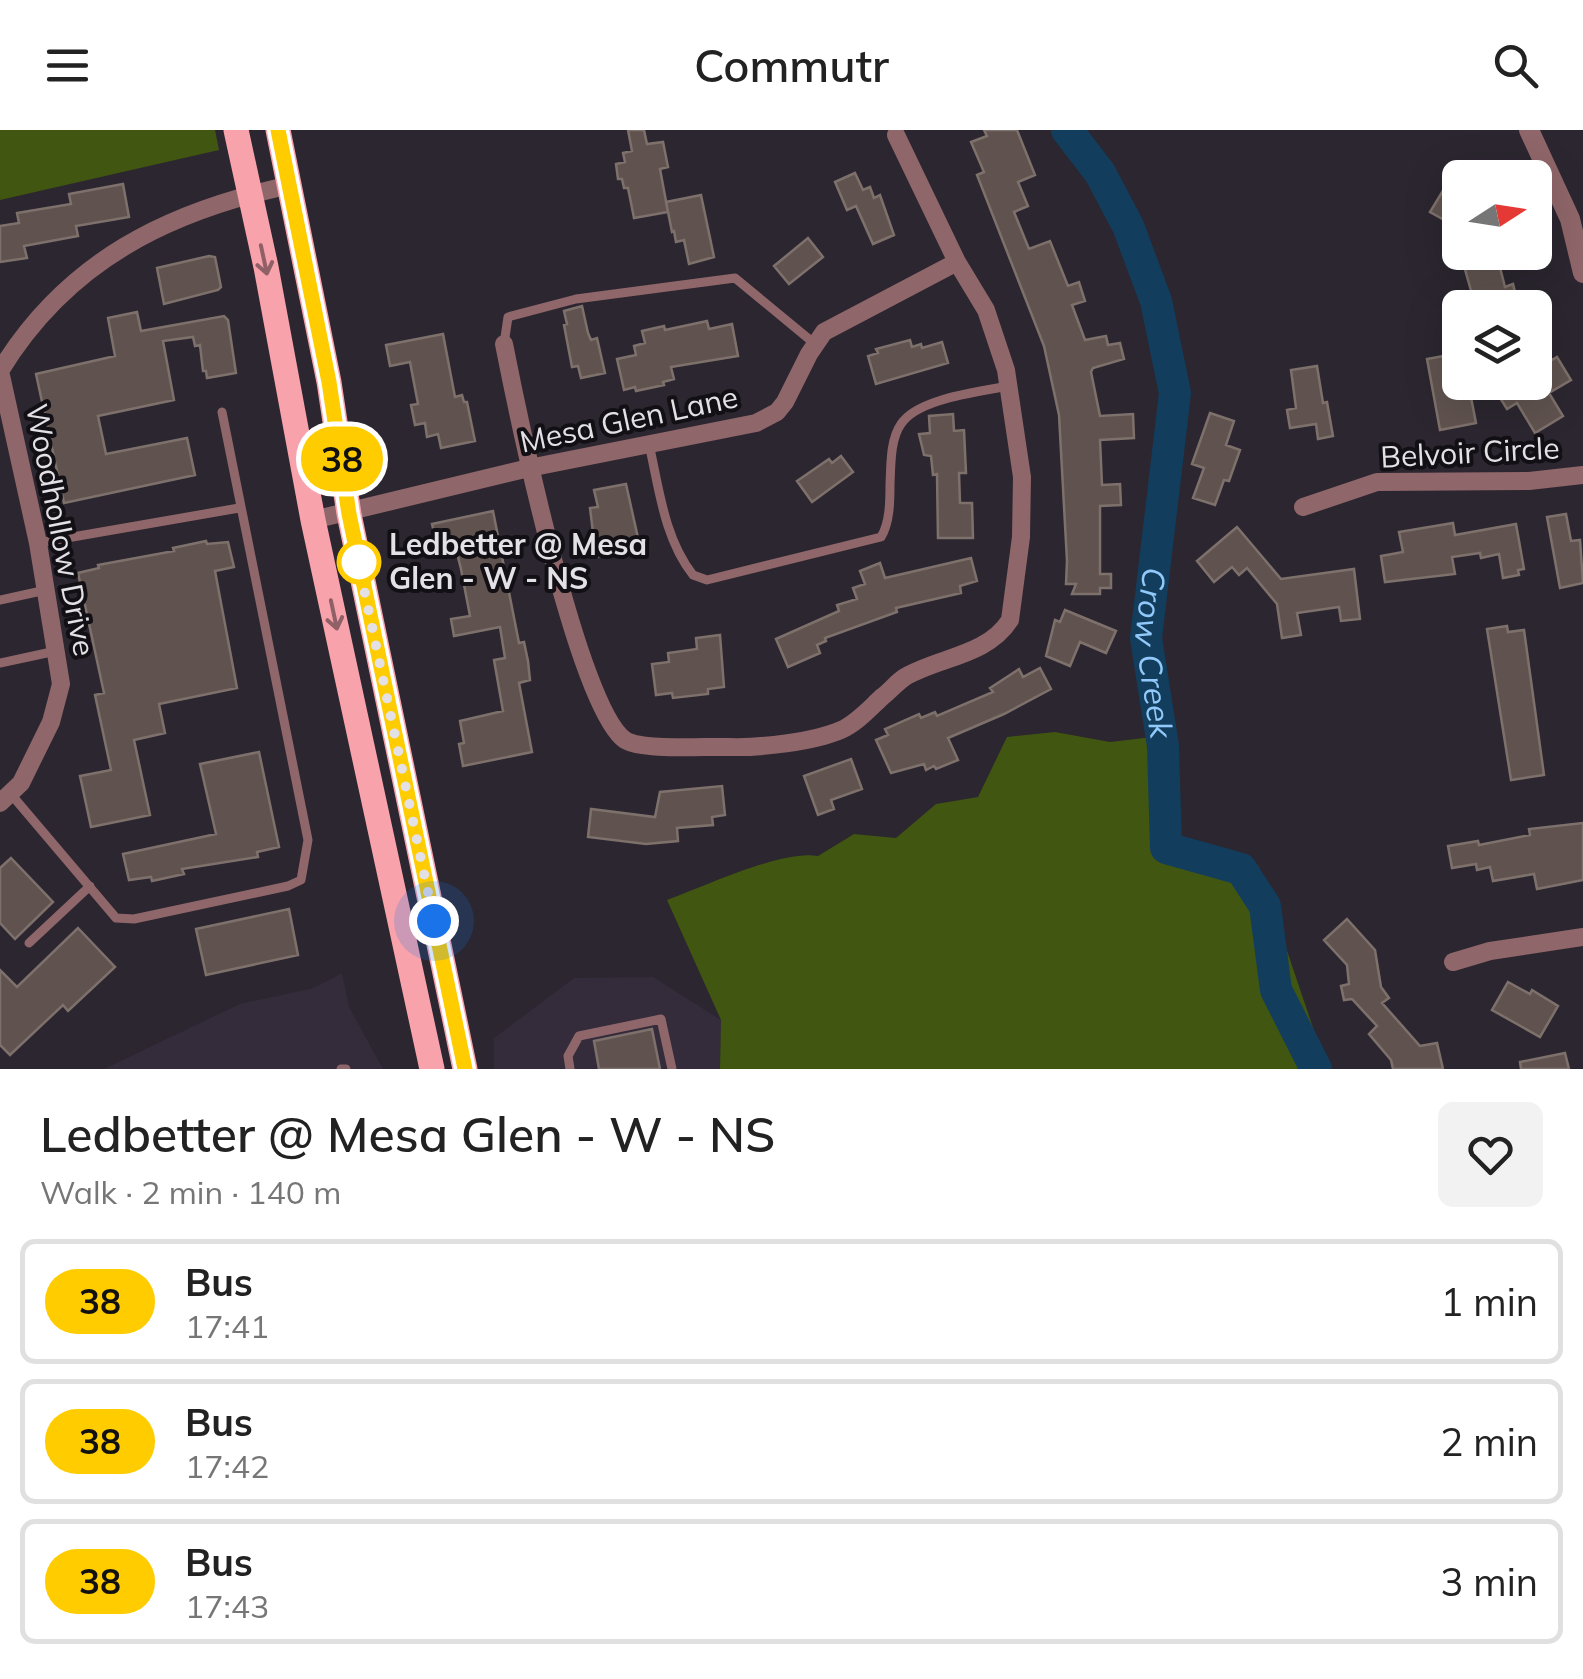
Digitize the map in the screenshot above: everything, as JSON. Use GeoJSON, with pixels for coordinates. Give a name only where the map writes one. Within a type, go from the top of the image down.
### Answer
{"type":"FeatureCollection","features":[{"type":"Feature","properties":{"kind":"main road"},"geometry":{"type":"LineString","coordinates":[[236,130],[313,520],[432,1069]]}},
{"type":"Feature","properties":{"kind":"main road"},"geometry":{"type":"LineString","coordinates":[[278,130],[340,440],[349,514],[465,1069]]}},
{"type":"Feature","properties":{"kind":"main road"},"geometry":{"type":"LineString","coordinates":[[419,1009],[442,1069]]}},
{"type":"Feature","properties":{"kind":"street"},"geometry":{"type":"LineString","coordinates":[[1529,130],[1576,217],[1583,273]]}},
{"type":"Feature","properties":{"kind":"street"},"geometry":{"type":"LineString","coordinates":[[504,344],[528,468],[572,624],[604,712],[623,739],[656,748],[738,748],[817,738],[844,729],[904,678],[985,644],[1004,630],[1010,620],[1021,538],[1022,477],[1008,386],[986,310],[957,262],[896,135]]}},
{"type":"Feature","properties":{"kind":"street","name":"Woodhollow Drive"},"geometry":{"type":"LineString","coordinates":[[5,798],[21,783],[51,722],[61,684],[38,543],[0,371],[55,298],[89,268],[138,238],[228,199],[291,185]]}},
{"type":"Feature","properties":{"kind":"street","name":"Mesa Glen Lane"},"geometry":{"type":"LineString","coordinates":[[313,520],[528,468],[756,423],[777,412],[824,332],[957,262]]}},
{"type":"Feature","properties":{"kind":"street","name":"Belvoir Circle"},"geometry":{"type":"LineString","coordinates":[[1303,506],[1378,482],[1530,481],[1583,474]]}},
{"type":"Feature","properties":{"kind":"street"},"geometry":{"type":"LineString","coordinates":[[1453,962],[1490,951],[1583,937]]}},
{"type":"Feature","properties":{"kind":"lane"},"geometry":{"type":"LineString","coordinates":[[504,344],[508,317],[576,299],[735,278],[815,344]]}},
{"type":"Feature","properties":{"kind":"lane"},"geometry":{"type":"LineString","coordinates":[[649,444],[668,528],[692,575],[707,580],[881,536],[886,524],[898,426],[907,416],[931,404],[1008,386]]}},
{"type":"Feature","properties":{"kind":"lane"},"geometry":{"type":"LineString","coordinates":[[5,798],[116,918],[134,920],[301,880],[308,840],[222,412]]}},
{"type":"Feature","properties":{"kind":"lane"},"geometry":{"type":"LineString","coordinates":[[38,543],[239,508]]}},
{"type":"Feature","properties":{"kind":"lane"},"geometry":{"type":"LineString","coordinates":[[0,600],[46,590]]}},
{"type":"Feature","properties":{"kind":"lane"},"geometry":{"type":"LineString","coordinates":[[0,663],[56,651]]}},
{"type":"Feature","properties":{"kind":"lane"},"geometry":{"type":"LineString","coordinates":[[29,942],[90,886]]}},
{"type":"Feature","properties":{"kind":"lane"},"geometry":{"type":"LineString","coordinates":[[570,1069],[568,1056],[579,1036],[660,1019],[672,1069]]}},
{"type":"Feature","properties":{"kind":"shaded area"},"geometry":{"type":"Polygon","coordinates":[[[342,973],[349,1007],[383,1069],[104,1069],[240,1004],[314,988],[342,973]]]}},
{"type":"Feature","properties":{"kind":"shaded area"},"geometry":{"type":"Polygon","coordinates":[[[653,977],[721,1020],[720,1069],[494,1069],[494,1038],[574,978],[653,977]]]}},
{"type":"Feature","properties":{"kind":"green space"},"geometry":{"type":"Polygon","coordinates":[[[0,130],[215,130],[219,150],[0,200],[0,130]]]}},
{"type":"Feature","properties":{"kind":"green space"},"geometry":{"type":"Polygon","coordinates":[[[1055,732],[1110,742],[1153,737],[1172,847],[1258,865],[1327,1069],[720,1069],[721,1020],[667,900],[764,863],[818,856],[854,834],[896,838],[936,804],[978,797],[1007,737],[1055,732]]]}},
{"type":"Feature","properties":{"kind":"building"},"geometry":{"type":"Polygon","coordinates":[[[628,130],[644,130],[647,144],[663,142],[668,167],[660,169],[668,212],[634,218],[628,188],[618,179],[616,164],[625,162],[623,153],[632,151],[628,130]]]}},
{"type":"Feature","properties":{"kind":"building"},"geometry":{"type":"Polygon","coordinates":[[[984,130],[1017,130],[1035,175],[1018,182],[1028,206],[1014,212],[1029,249],[1050,241],[1068,286],[1079,282],[1085,301],[1072,305],[1085,340],[1106,336],[1108,345],[1120,343],[1124,359],[1091,372],[1100,416],[1133,414],[1134,438],[1100,440],[1102,485],[1120,484],[1121,505],[1100,506],[1100,574],[1111,574],[1111,588],[1100,588],[1100,594],[1072,594],[1076,584],[1066,584],[1059,415],[1044,346],[977,175],[984,172],[971,142],[987,136],[984,130]]]}},
{"type":"Feature","properties":{"kind":"building"},"geometry":{"type":"Polygon","coordinates":[[[855,173],[863,190],[870,187],[874,198],[880,195],[894,235],[873,244],[856,206],[847,210],[835,182],[855,173]]]}},
{"type":"Feature","properties":{"kind":"building"},"geometry":{"type":"Polygon","coordinates":[[[123,184],[129,217],[76,226],[78,236],[24,246],[27,258],[0,262],[0,226],[19,223],[17,213],[71,204],[69,194],[123,184]]]}},
{"type":"Feature","properties":{"kind":"building"},"geometry":{"type":"Polygon","coordinates":[[[1442,192],[1442,219],[1430,212],[1442,192]]]}},
{"type":"Feature","properties":{"kind":"building"},"geometry":{"type":"Polygon","coordinates":[[[701,195],[714,257],[689,264],[684,240],[676,242],[672,232],[666,202],[701,195]]]}},
{"type":"Feature","properties":{"kind":"building"},"geometry":{"type":"Polygon","coordinates":[[[808,238],[823,257],[789,284],[774,266],[808,238]]]}},
{"type":"Feature","properties":{"kind":"building"},"geometry":{"type":"Polygon","coordinates":[[[215,257],[221,287],[164,304],[157,268],[215,257]]]}},
{"type":"Feature","properties":{"kind":"building"},"geometry":{"type":"Polygon","coordinates":[[[1465,270],[1501,270],[1505,287],[1513,284],[1514,290],[1471,290],[1465,270]]]}},
{"type":"Feature","properties":{"kind":"building"},"geometry":{"type":"Polygon","coordinates":[[[582,306],[591,340],[597,338],[605,373],[581,378],[578,366],[572,367],[564,311],[582,306]]]}},
{"type":"Feature","properties":{"kind":"building"},"geometry":{"type":"Polygon","coordinates":[[[137,312],[141,331],[224,316],[228,320],[236,373],[207,378],[200,345],[195,346],[193,337],[163,341],[174,400],[98,416],[106,454],[187,438],[195,475],[64,503],[36,374],[115,356],[108,318],[137,312]]]}},
{"type":"Feature","properties":{"kind":"building"},"geometry":{"type":"Polygon","coordinates":[[[707,321],[709,329],[732,324],[738,356],[671,367],[674,379],[663,382],[664,385],[624,390],[617,359],[636,355],[634,346],[645,343],[642,331],[707,321]]]}},
{"type":"Feature","properties":{"kind":"building"},"geometry":{"type":"Polygon","coordinates":[[[443,334],[455,397],[462,395],[467,402],[475,441],[441,448],[438,434],[427,437],[425,423],[415,425],[411,405],[418,404],[410,362],[390,366],[386,345],[443,334]]]}},
{"type":"Feature","properties":{"kind":"building"},"geometry":{"type":"Polygon","coordinates":[[[910,340],[912,347],[921,344],[922,348],[942,342],[948,363],[876,384],[868,356],[878,353],[876,349],[910,340]]]}},
{"type":"Feature","properties":{"kind":"building"},"geometry":{"type":"Polygon","coordinates":[[[1442,356],[1442,400],[1472,400],[1476,423],[1440,430],[1427,359],[1442,356]]]}},
{"type":"Feature","properties":{"kind":"building"},"geometry":{"type":"Polygon","coordinates":[[[1557,357],[1571,380],[1552,391],[1552,360],[1557,357]]]}},
{"type":"Feature","properties":{"kind":"building"},"geometry":{"type":"Polygon","coordinates":[[[1317,366],[1333,436],[1318,439],[1316,424],[1290,428],[1287,410],[1296,408],[1291,370],[1317,366]]]}},
{"type":"Feature","properties":{"kind":"building"},"geometry":{"type":"Polygon","coordinates":[[[1552,398],[1563,416],[1535,433],[1517,403],[1507,409],[1501,400],[1552,398]]]}},
{"type":"Feature","properties":{"kind":"building"},"geometry":{"type":"Polygon","coordinates":[[[1210,413],[1234,421],[1226,445],[1240,450],[1215,505],[1193,498],[1204,468],[1192,464],[1210,413]]]}},
{"type":"Feature","properties":{"kind":"building"},"geometry":{"type":"Polygon","coordinates":[[[953,414],[954,431],[964,430],[966,473],[959,473],[960,503],[972,503],[973,538],[938,538],[937,474],[933,475],[931,456],[924,455],[919,434],[930,433],[929,416],[953,414]]]}},
{"type":"Feature","properties":{"kind":"building"},"geometry":{"type":"Polygon","coordinates":[[[841,456],[853,472],[812,502],[797,481],[829,459],[832,463],[841,456]]]}},
{"type":"Feature","properties":{"kind":"building"},"geometry":{"type":"Polygon","coordinates":[[[626,484],[638,538],[632,540],[634,549],[596,557],[590,508],[598,507],[594,490],[626,484]]]}},
{"type":"Feature","properties":{"kind":"building"},"geometry":{"type":"Polygon","coordinates":[[[493,511],[519,643],[524,642],[528,661],[530,680],[519,683],[532,752],[463,766],[460,721],[503,711],[494,660],[505,658],[500,627],[454,636],[451,619],[470,616],[461,569],[455,545],[438,549],[432,524],[493,511]]]}},
{"type":"Feature","properties":{"kind":"building"},"geometry":{"type":"Polygon","coordinates":[[[1566,514],[1571,541],[1580,540],[1583,583],[1560,588],[1547,517],[1566,514]]]}},
{"type":"Feature","properties":{"kind":"building"},"geometry":{"type":"Polygon","coordinates":[[[1453,523],[1455,535],[1516,524],[1524,569],[1518,570],[1519,575],[1503,578],[1499,554],[1481,558],[1480,553],[1452,557],[1455,574],[1385,582],[1381,556],[1403,552],[1399,532],[1453,523]]]}},
{"type":"Feature","properties":{"kind":"building"},"geometry":{"type":"Polygon","coordinates":[[[1237,527],[1281,579],[1354,569],[1360,619],[1341,621],[1339,607],[1297,613],[1301,635],[1282,638],[1277,604],[1247,568],[1239,575],[1232,567],[1214,582],[1197,561],[1237,527]]]}},
{"type":"Feature","properties":{"kind":"building"},"geometry":{"type":"Polygon","coordinates":[[[206,541],[228,542],[234,567],[215,571],[237,688],[159,704],[165,733],[134,740],[150,815],[91,827],[80,776],[111,770],[95,695],[104,693],[78,573],[206,541]]]}},
{"type":"Feature","properties":{"kind":"building"},"geometry":{"type":"Polygon","coordinates":[[[971,558],[977,581],[960,586],[961,593],[896,608],[897,612],[825,638],[817,645],[820,653],[788,667],[776,639],[839,611],[837,605],[857,599],[853,588],[865,584],[860,571],[880,563],[885,578],[971,558]]]}},
{"type":"Feature","properties":{"kind":"building"},"geometry":{"type":"Polygon","coordinates":[[[1065,610],[1116,631],[1106,653],[1080,642],[1070,666],[1046,656],[1055,620],[1060,622],[1065,610]]]}},
{"type":"Feature","properties":{"kind":"building"},"geometry":{"type":"Polygon","coordinates":[[[1507,626],[1508,632],[1524,630],[1544,775],[1511,780],[1487,629],[1507,626]]]}},
{"type":"Feature","properties":{"kind":"building"},"geometry":{"type":"Polygon","coordinates":[[[720,635],[724,687],[708,689],[708,694],[673,698],[672,693],[656,695],[652,664],[669,662],[668,653],[697,649],[696,638],[720,635]]]}},
{"type":"Feature","properties":{"kind":"building"},"geometry":{"type":"Polygon","coordinates":[[[1040,668],[1051,689],[948,738],[958,760],[936,769],[934,766],[926,770],[924,764],[891,773],[876,740],[888,735],[885,729],[919,714],[921,718],[935,712],[937,716],[993,692],[990,688],[1019,669],[1023,677],[1040,668]]]}},
{"type":"Feature","properties":{"kind":"building"},"geometry":{"type":"Polygon","coordinates":[[[259,752],[279,847],[257,852],[258,857],[182,869],[184,874],[152,881],[151,877],[129,880],[123,854],[216,834],[200,764],[259,752]]]}},
{"type":"Feature","properties":{"kind":"building"},"geometry":{"type":"Polygon","coordinates":[[[851,759],[862,789],[831,800],[834,809],[818,815],[804,776],[851,759]]]}},
{"type":"Feature","properties":{"kind":"building"},"geometry":{"type":"Polygon","coordinates":[[[722,786],[725,815],[712,817],[713,825],[677,828],[678,841],[646,844],[588,837],[591,809],[655,817],[660,792],[722,786]]]}},
{"type":"Feature","properties":{"kind":"building"},"geometry":{"type":"Polygon","coordinates":[[[1583,823],[1583,880],[1537,889],[1534,874],[1493,881],[1490,867],[1477,870],[1476,864],[1452,868],[1448,846],[1478,841],[1479,845],[1530,835],[1529,829],[1583,823]]]}},
{"type":"Feature","properties":{"kind":"building"},"geometry":{"type":"Polygon","coordinates":[[[11,858],[53,902],[15,939],[0,923],[0,868],[11,858]]]}},
{"type":"Feature","properties":{"kind":"building"},"geometry":{"type":"Polygon","coordinates":[[[289,909],[298,955],[206,975],[196,929],[289,909]]]}},
{"type":"Feature","properties":{"kind":"building"},"geometry":{"type":"Polygon","coordinates":[[[1347,919],[1375,950],[1381,987],[1389,998],[1382,1003],[1420,1046],[1437,1043],[1443,1069],[1393,1069],[1391,1060],[1369,1034],[1377,1026],[1352,999],[1344,1000],[1341,986],[1349,984],[1347,965],[1324,940],[1347,919]]]}},
{"type":"Feature","properties":{"kind":"building"},"geometry":{"type":"Polygon","coordinates":[[[78,928],[115,967],[68,1011],[63,1005],[10,1055],[0,1045],[0,970],[17,987],[78,928]]]}},
{"type":"Feature","properties":{"kind":"building"},"geometry":{"type":"Polygon","coordinates":[[[1508,982],[1530,994],[1532,990],[1558,1006],[1540,1037],[1492,1010],[1508,982]]]}},
{"type":"Feature","properties":{"kind":"building"},"geometry":{"type":"Polygon","coordinates":[[[652,1029],[660,1069],[599,1069],[594,1041],[652,1029]]]}},
{"type":"Feature","properties":{"kind":"building"},"geometry":{"type":"Polygon","coordinates":[[[1565,1053],[1569,1069],[1521,1069],[1520,1062],[1565,1053]]]}},
{"type":"Feature","properties":{"kind":"waterway","name":"Crow Creek"},"geometry":{"type":"LineString","coordinates":[[1067,130],[1100,173],[1128,226],[1156,301],[1175,393],[1146,638],[1163,746],[1166,848],[1241,869],[1265,906],[1276,990],[1316,1069]]}},
{"type":"Feature","properties":{"kind":"bus line","name":"38"},"geometry":{"type":"LineString","coordinates":[[278,130],[340,440],[349,514],[465,1069]]}},
{"type":"Feature","properties":{"kind":"place","name":"Ledbetter @ Mesa Glen - W - NS"},"geometry":{"type":"Point","coordinates":[359,562]}},
{"type":"Feature","properties":{"kind":"route"},"geometry":{"type":"LineString","coordinates":[[359,562],[356,551],[434,921]]}}]}
